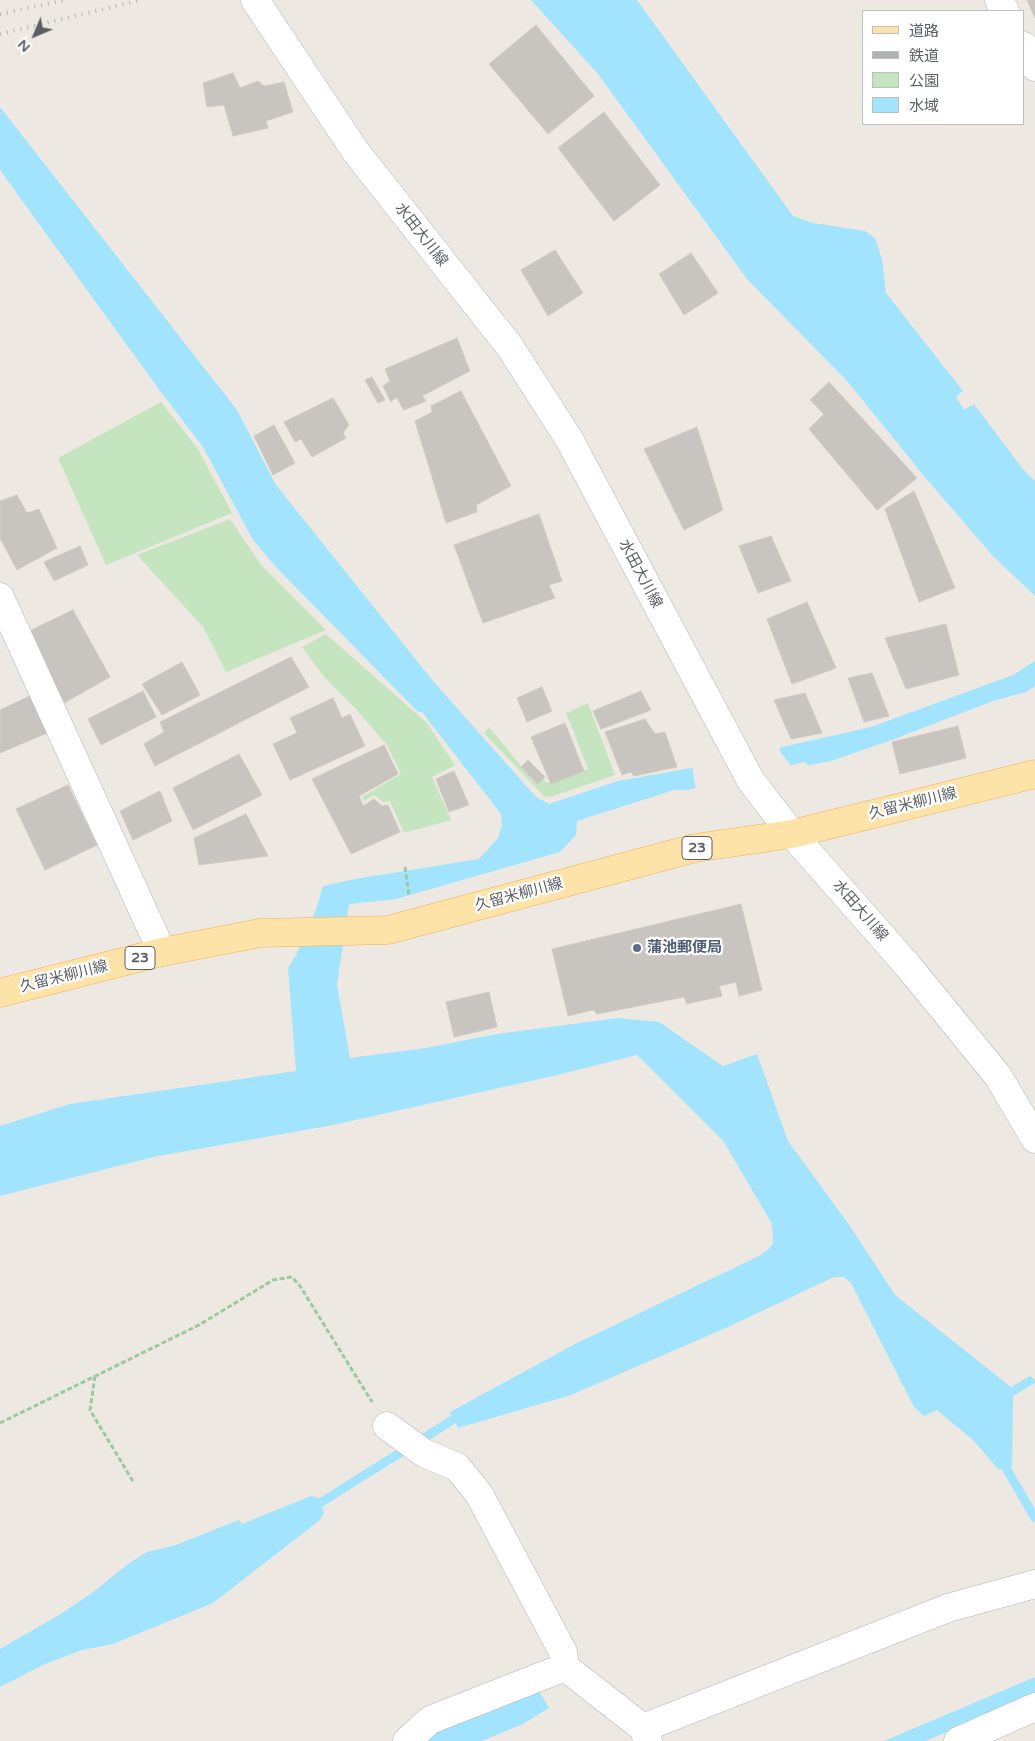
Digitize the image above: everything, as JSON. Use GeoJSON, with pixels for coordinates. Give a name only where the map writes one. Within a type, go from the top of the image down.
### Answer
{"type":"FeatureCollection","features":[{"type":"Feature","properties":{"kind":"main road","name":"久留米柳川線"},"geometry":{"type":"LineString","coordinates":[[0,993],[162,952],[260,933],[388,930],[695,848],[792,834],[1035,774]]}},
{"type":"Feature","properties":{"kind":"street","name":"水田大川線"},"geometry":{"type":"LineString","coordinates":[[255,0],[356,152],[515,355],[569,439],[751,780],[792,834],[908,966],[998,1076],[1035,1139]]}},
{"type":"Feature","properties":{"kind":"street"},"geometry":{"type":"LineString","coordinates":[[1025,48],[1035,67]]}},
{"type":"Feature","properties":{"kind":"street"},"geometry":{"type":"LineString","coordinates":[[0,597],[162,952]]}},
{"type":"Feature","properties":{"kind":"street"},"geometry":{"type":"LineString","coordinates":[[387,1426],[424,1453],[457,1467],[479,1494],[563,1652],[565,1667],[645,1735],[948,1608],[1035,1584]]}},
{"type":"Feature","properties":{"kind":"street"},"geometry":{"type":"LineString","coordinates":[[407,1741],[430,1720],[565,1667]]}},
{"type":"Feature","properties":{"kind":"street"},"geometry":{"type":"LineString","coordinates":[[958,1741],[1035,1707]]}},
{"type":"Feature","properties":{"kind":"path"},"geometry":{"type":"LineString","coordinates":[[0,1423],[199,1325],[273,1280],[292,1277],[300,1286],[387,1426]]}},
{"type":"Feature","properties":{"kind":"path"},"geometry":{"type":"LineString","coordinates":[[95,1376],[90,1410],[134,1483]]}},
{"type":"Feature","properties":{"kind":"green space"},"geometry":{"type":"Polygon","coordinates":[[[161,402],[198,449],[232,513],[106,565],[58,458],[161,402]]]}},
{"type":"Feature","properties":{"kind":"green space"},"geometry":{"type":"Polygon","coordinates":[[[230,519],[262,566],[326,630],[226,672],[203,627],[137,555],[230,519]]]}},
{"type":"Feature","properties":{"kind":"green space"},"geometry":{"type":"Polygon","coordinates":[[[326,634],[427,723],[455,765],[432,777],[451,820],[404,833],[390,801],[383,802],[374,795],[364,801],[362,797],[401,774],[387,745],[355,708],[324,677],[302,647],[326,634]]]}},
{"type":"Feature","properties":{"kind":"green space"},"geometry":{"type":"Polygon","coordinates":[[[588,703],[615,775],[550,797],[544,796],[484,733],[489,727],[527,773],[536,769],[546,783],[588,769],[566,713],[588,703]]]}},
{"type":"Feature","properties":{"kind":"water"},"geometry":{"type":"Polygon","coordinates":[[[531,0],[637,0],[793,216],[813,223],[865,231],[875,238],[882,259],[886,293],[963,391],[956,397],[964,410],[974,404],[1022,468],[1035,481],[1035,596],[993,556],[924,476],[848,382],[747,279],[598,74],[531,0]]]}},
{"type":"Feature","properties":{"kind":"water"},"geometry":{"type":"Polygon","coordinates":[[[0,107],[237,410],[276,485],[433,681],[536,797],[549,804],[618,781],[686,769],[871,727],[1013,675],[1035,661],[1035,686],[1026,692],[993,701],[889,741],[831,761],[809,765],[804,762],[688,790],[674,790],[577,821],[576,835],[560,852],[396,899],[349,904],[337,985],[350,1058],[426,1048],[497,1034],[618,1018],[659,1022],[723,1066],[757,1054],[788,1141],[850,1226],[895,1295],[1011,1387],[1030,1376],[1035,1380],[1035,1383],[1013,1396],[1012,1466],[999,1470],[973,1440],[937,1410],[924,1416],[914,1407],[851,1283],[844,1277],[834,1277],[728,1327],[571,1395],[458,1428],[450,1412],[575,1344],[759,1256],[769,1249],[773,1243],[772,1224],[724,1142],[637,1055],[553,1076],[333,1125],[153,1157],[0,1196],[0,1126],[70,1104],[296,1071],[288,968],[296,955],[317,907],[323,886],[479,859],[498,838],[502,825],[501,814],[422,712],[418,712],[276,567],[253,540],[203,447],[0,170],[0,107]]]}},
{"type":"Feature","properties":{"kind":"water"},"geometry":{"type":"Polygon","coordinates":[[[311,1496],[318,1498],[324,1512],[320,1520],[213,1603],[113,1644],[82,1650],[45,1664],[0,1687],[0,1649],[59,1615],[147,1552],[176,1545],[239,1520],[242,1524],[311,1496]]]}},
{"type":"Feature","properties":{"kind":"water"},"geometry":{"type":"Polygon","coordinates":[[[1035,1677],[1035,1693],[926,1741],[884,1741],[1035,1677]]]}},
{"type":"Feature","properties":{"kind":"water"},"geometry":{"type":"Polygon","coordinates":[[[539,1691],[549,1708],[523,1724],[482,1741],[426,1741],[437,1728],[539,1691]]]}},
{"type":"Feature","properties":{"kind":"pier"},"geometry":{"type":"Polygon","coordinates":[[[779,745],[781,753],[793,768],[696,791],[692,765],[779,745]]]}},
{"type":"Feature","properties":{"kind":"building"},"geometry":{"type":"Polygon","coordinates":[[[1027,0],[1035,0],[1035,18],[1027,0]]]}},
{"type":"Feature","properties":{"kind":"building"},"geometry":{"type":"Polygon","coordinates":[[[536,25],[594,96],[548,134],[489,64],[536,25]]]}},
{"type":"Feature","properties":{"kind":"building"},"geometry":{"type":"Polygon","coordinates":[[[233,73],[240,88],[258,81],[264,86],[284,82],[293,112],[266,121],[268,128],[233,136],[224,105],[207,107],[203,83],[233,73]]]}},
{"type":"Feature","properties":{"kind":"building"},"geometry":{"type":"Polygon","coordinates":[[[604,112],[660,185],[614,221],[558,148],[604,112]]]}},
{"type":"Feature","properties":{"kind":"building"},"geometry":{"type":"Polygon","coordinates":[[[555,250],[583,293],[548,316],[521,270],[555,250]]]}},
{"type":"Feature","properties":{"kind":"building"},"geometry":{"type":"Polygon","coordinates":[[[691,253],[718,293],[684,315],[659,274],[691,253]]]}},
{"type":"Feature","properties":{"kind":"building"},"geometry":{"type":"Polygon","coordinates":[[[457,338],[470,371],[422,396],[426,401],[404,410],[396,397],[391,402],[383,386],[390,381],[385,369],[457,338]]]}},
{"type":"Feature","properties":{"kind":"building"},"geometry":{"type":"Polygon","coordinates":[[[372,377],[385,400],[378,403],[365,380],[372,377]]]}},
{"type":"Feature","properties":{"kind":"building"},"geometry":{"type":"Polygon","coordinates":[[[829,382],[917,478],[877,510],[809,429],[824,414],[810,400],[829,382]]]}},
{"type":"Feature","properties":{"kind":"building"},"geometry":{"type":"Polygon","coordinates":[[[461,391],[511,486],[476,505],[477,512],[446,523],[415,421],[432,412],[431,406],[461,391]]]}},
{"type":"Feature","properties":{"kind":"building"},"geometry":{"type":"Polygon","coordinates":[[[333,398],[349,425],[343,433],[346,438],[312,457],[301,439],[295,442],[284,422],[333,398]]]}},
{"type":"Feature","properties":{"kind":"building"},"geometry":{"type":"Polygon","coordinates":[[[274,425],[295,463],[273,475],[254,436],[274,425]]]}},
{"type":"Feature","properties":{"kind":"building"},"geometry":{"type":"Polygon","coordinates":[[[697,427],[723,510],[684,530],[644,449],[697,427]]]}},
{"type":"Feature","properties":{"kind":"building"},"geometry":{"type":"Polygon","coordinates":[[[914,491],[955,588],[919,602],[885,509],[914,491]]]}},
{"type":"Feature","properties":{"kind":"building"},"geometry":{"type":"Polygon","coordinates":[[[17,495],[27,513],[39,509],[57,548],[17,570],[0,538],[0,501],[17,495]]]}},
{"type":"Feature","properties":{"kind":"building"},"geometry":{"type":"Polygon","coordinates":[[[539,514],[562,581],[549,585],[555,598],[483,623],[454,545],[539,514]]]}},
{"type":"Feature","properties":{"kind":"building"},"geometry":{"type":"Polygon","coordinates":[[[771,536],[791,581],[758,593],[739,546],[771,536]]]}},
{"type":"Feature","properties":{"kind":"building"},"geometry":{"type":"Polygon","coordinates":[[[80,546],[88,565],[54,581],[44,562],[80,546]]]}},
{"type":"Feature","properties":{"kind":"building"},"geometry":{"type":"Polygon","coordinates":[[[807,602],[836,668],[792,684],[767,619],[807,602]]]}},
{"type":"Feature","properties":{"kind":"building"},"geometry":{"type":"Polygon","coordinates":[[[73,610],[110,677],[64,703],[31,630],[73,610]]]}},
{"type":"Feature","properties":{"kind":"building"},"geometry":{"type":"Polygon","coordinates":[[[946,624],[959,675],[906,689],[885,638],[946,624]]]}},
{"type":"Feature","properties":{"kind":"building"},"geometry":{"type":"Polygon","coordinates":[[[291,657],[309,687],[155,766],[144,744],[164,732],[160,722],[291,657]]]}},
{"type":"Feature","properties":{"kind":"building"},"geometry":{"type":"Polygon","coordinates":[[[182,662],[200,695],[162,715],[142,684],[182,662]]]}},
{"type":"Feature","properties":{"kind":"building"},"geometry":{"type":"Polygon","coordinates":[[[872,673],[889,716],[864,722],[848,678],[872,673]]]}},
{"type":"Feature","properties":{"kind":"building"},"geometry":{"type":"Polygon","coordinates":[[[542,687],[552,711],[527,722],[517,698],[542,687]]]}},
{"type":"Feature","properties":{"kind":"building"},"geometry":{"type":"Polygon","coordinates":[[[143,691],[156,717],[101,745],[88,719],[143,691]]]}},
{"type":"Feature","properties":{"kind":"building"},"geometry":{"type":"Polygon","coordinates":[[[641,691],[651,710],[601,729],[593,711],[641,691]]]}},
{"type":"Feature","properties":{"kind":"building"},"geometry":{"type":"Polygon","coordinates":[[[805,693],[822,733],[791,739],[774,700],[805,693]]]}},
{"type":"Feature","properties":{"kind":"building"},"geometry":{"type":"Polygon","coordinates":[[[30,696],[47,733],[0,753],[0,710],[30,696]]]}},
{"type":"Feature","properties":{"kind":"building"},"geometry":{"type":"Polygon","coordinates":[[[333,698],[342,718],[350,714],[365,746],[290,780],[273,744],[297,733],[290,718],[333,698]]]}},
{"type":"Feature","properties":{"kind":"building"},"geometry":{"type":"Polygon","coordinates":[[[645,719],[655,734],[665,732],[677,767],[634,776],[631,772],[622,775],[605,732],[645,719]]]}},
{"type":"Feature","properties":{"kind":"building"},"geometry":{"type":"Polygon","coordinates":[[[565,723],[584,771],[551,784],[531,737],[565,723]]]}},
{"type":"Feature","properties":{"kind":"building"},"geometry":{"type":"Polygon","coordinates":[[[958,726],[966,758],[900,774],[892,742],[958,726]]]}},
{"type":"Feature","properties":{"kind":"building"},"geometry":{"type":"Polygon","coordinates":[[[384,745],[398,774],[359,796],[363,806],[374,799],[382,806],[388,805],[400,832],[351,854],[312,779],[384,745]]]}},
{"type":"Feature","properties":{"kind":"building"},"geometry":{"type":"Polygon","coordinates":[[[239,754],[262,795],[193,830],[173,788],[239,754]]]}},
{"type":"Feature","properties":{"kind":"building"},"geometry":{"type":"Polygon","coordinates":[[[528,760],[545,777],[538,784],[521,767],[528,760]]]}},
{"type":"Feature","properties":{"kind":"building"},"geometry":{"type":"Polygon","coordinates":[[[454,771],[469,805],[449,812],[436,779],[454,771]]]}},
{"type":"Feature","properties":{"kind":"building"},"geometry":{"type":"Polygon","coordinates":[[[68,785],[97,845],[45,870],[16,809],[68,785]]]}},
{"type":"Feature","properties":{"kind":"building"},"geometry":{"type":"Polygon","coordinates":[[[160,791],[172,821],[133,840],[120,811],[160,791]]]}},
{"type":"Feature","properties":{"kind":"building"},"geometry":{"type":"Polygon","coordinates":[[[246,814],[268,856],[199,865],[194,838],[246,814]]]}},
{"type":"Feature","properties":{"kind":"building"},"geometry":{"type":"Polygon","coordinates":[[[741,904],[762,990],[739,996],[736,982],[719,986],[722,996],[687,1004],[684,997],[597,1014],[593,1010],[568,1016],[552,949],[741,904]]]}},
{"type":"Feature","properties":{"kind":"building"},"geometry":{"type":"Polygon","coordinates":[[[489,992],[497,1027],[454,1037],[446,1002],[489,992]]]}},
{"type":"Feature","properties":{"kind":"waterway"},"geometry":{"type":"LineString","coordinates":[[320,1503],[454,1419]]}},
{"type":"Feature","properties":{"kind":"waterway"},"geometry":{"type":"LineString","coordinates":[[1006,1468],[1035,1518]]}},
{"type":"Feature","properties":{"kind":"railway"},"geometry":{"type":"LineString","coordinates":[[0,14],[65,0]]}},
{"type":"Feature","properties":{"kind":"railway"},"geometry":{"type":"LineString","coordinates":[[0,34],[141,0]]}},
{"type":"Feature","properties":{"kind":"place","name":"蒲池郵便局"},"geometry":{"type":"Point","coordinates":[637,948]}}]}
